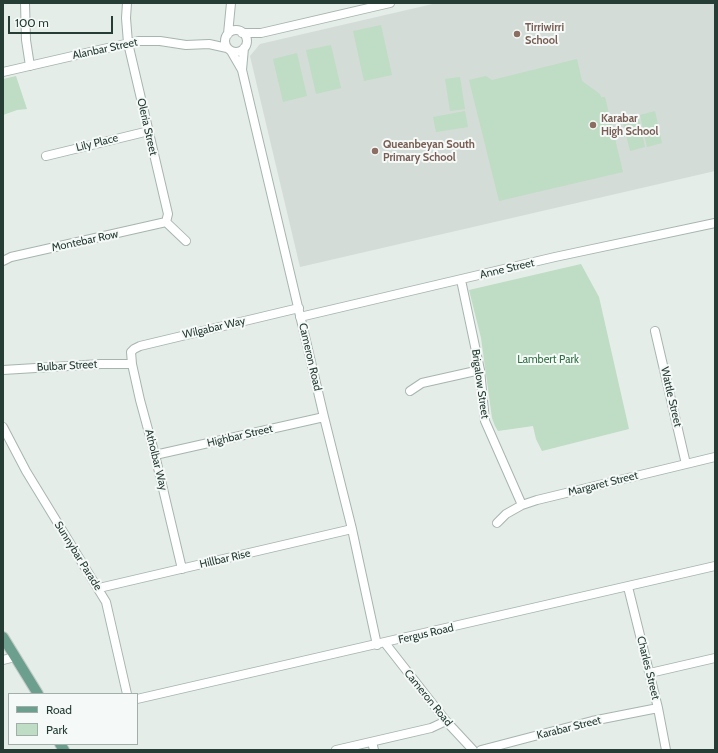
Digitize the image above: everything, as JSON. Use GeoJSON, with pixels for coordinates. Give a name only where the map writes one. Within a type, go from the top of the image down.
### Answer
{"type":"FeatureCollection","features":[{"type":"Feature","properties":{"kind":"main road"},"geometry":{"type":"LineString","coordinates":[[3,637],[7,657],[30,693]]}},
{"type":"Feature","properties":{"kind":"main road"},"geometry":{"type":"LineString","coordinates":[[7,657],[37,693]]}},
{"type":"Feature","properties":{"kind":"street"},"geometry":{"type":"LineString","coordinates":[[25,3],[26,40],[30,66]]}},
{"type":"Feature","properties":{"kind":"street","name":"Oleria Street"},"geometry":{"type":"LineString","coordinates":[[127,3],[126,18],[128,43],[168,214],[166,222]]}},
{"type":"Feature","properties":{"kind":"street"},"geometry":{"type":"LineString","coordinates":[[231,3],[231,13],[225,44],[229,49],[238,51],[262,33]]}},
{"type":"Feature","properties":{"kind":"street"},"geometry":{"type":"LineString","coordinates":[[227,36],[232,31],[262,33],[370,5],[390,3]]}},
{"type":"Feature","properties":{"kind":"street"},"geometry":{"type":"LineString","coordinates":[[231,13],[241,32],[246,38],[245,46]]}},
{"type":"Feature","properties":{"kind":"street","name":"Alanbar Street"},"geometry":{"type":"LineString","coordinates":[[209,44],[227,36]]}},
{"type":"Feature","properties":{"kind":"street","name":"Alanbar Street"},"geometry":{"type":"LineString","coordinates":[[3,72],[128,43],[154,41],[186,45],[209,44],[229,49]]}},
{"type":"Feature","properties":{"kind":"street","name":"Cameron Road"},"geometry":{"type":"LineString","coordinates":[[242,70],[245,46]]}},
{"type":"Feature","properties":{"kind":"street","name":"Cameron Road"},"geometry":{"type":"LineString","coordinates":[[229,49],[242,70],[324,417],[381,644],[446,721],[473,750]]}},
{"type":"Feature","properties":{"kind":"street","name":"Lily Place"},"geometry":{"type":"LineString","coordinates":[[46,156],[148,131]]}},
{"type":"Feature","properties":{"kind":"street"},"geometry":{"type":"LineString","coordinates":[[166,222],[186,241]]}},
{"type":"Feature","properties":{"kind":"street","name":"Montebar Row"},"geometry":{"type":"LineString","coordinates":[[3,261],[166,222]]}},
{"type":"Feature","properties":{"kind":"street","name":"Anne Street"},"geometry":{"type":"LineString","coordinates":[[300,317],[555,257],[715,223]]}},
{"type":"Feature","properties":{"kind":"street","name":"Brigalow Street"},"geometry":{"type":"LineString","coordinates":[[461,280],[480,370],[485,421],[522,505]]}},
{"type":"Feature","properties":{"kind":"street","name":"Wilgabar Way"},"geometry":{"type":"LineString","coordinates":[[131,352],[140,346],[298,308]]}},
{"type":"Feature","properties":{"kind":"street","name":"Wattle Street"},"geometry":{"type":"LineString","coordinates":[[655,331],[686,464]]}},
{"type":"Feature","properties":{"kind":"street","name":"Atholbar Way"},"geometry":{"type":"LineString","coordinates":[[131,352],[132,364],[182,569]]}},
{"type":"Feature","properties":{"kind":"street","name":"Bulbar Street"},"geometry":{"type":"LineString","coordinates":[[3,370],[101,364],[132,364]]}},
{"type":"Feature","properties":{"kind":"street"},"geometry":{"type":"LineString","coordinates":[[410,390],[422,383],[480,370]]}},
{"type":"Feature","properties":{"kind":"street","name":"Highbar Street"},"geometry":{"type":"LineString","coordinates":[[155,455],[324,417]]}},
{"type":"Feature","properties":{"kind":"street","name":"Sunnybar Parade"},"geometry":{"type":"LineString","coordinates":[[3,427],[26,471],[99,588],[106,602],[127,693]]}},
{"type":"Feature","properties":{"kind":"street","name":"Margaret Street"},"geometry":{"type":"LineString","coordinates":[[497,523],[506,514],[522,505],[715,457]]}},
{"type":"Feature","properties":{"kind":"street","name":"Hillbar Rise"},"geometry":{"type":"LineString","coordinates":[[99,588],[352,529]]}},
{"type":"Feature","properties":{"kind":"street","name":"Fergus Road"},"geometry":{"type":"LineString","coordinates":[[138,699],[715,566]]}},
{"type":"Feature","properties":{"kind":"street","name":"Charles Street"},"geometry":{"type":"LineString","coordinates":[[628,587],[650,673],[666,750]]}},
{"type":"Feature","properties":{"kind":"street"},"geometry":{"type":"LineString","coordinates":[[650,673],[715,658]]}},
{"type":"Feature","properties":{"kind":"street","name":"Karabar Street"},"geometry":{"type":"LineString","coordinates":[[481,750],[592,721],[658,708]]}},
{"type":"Feature","properties":{"kind":"street"},"geometry":{"type":"LineString","coordinates":[[336,750],[373,746],[431,728],[446,721]]}},
{"type":"Feature","properties":{"kind":"shaded area"},"geometry":{"type":"Polygon","coordinates":[[[437,3],[715,3],[715,171],[300,267],[250,56],[260,44],[437,3]]]}},
{"type":"Feature","properties":{"kind":"green space"},"geometry":{"type":"Polygon","coordinates":[[[381,25],[392,75],[364,81],[353,31],[381,25]]]}},
{"type":"Feature","properties":{"kind":"green space"},"geometry":{"type":"Polygon","coordinates":[[[331,45],[341,88],[316,94],[306,50],[331,45]]]}},
{"type":"Feature","properties":{"kind":"green space"},"geometry":{"type":"Polygon","coordinates":[[[297,53],[307,96],[283,102],[273,59],[297,53]]]}},
{"type":"Feature","properties":{"kind":"green space"},"geometry":{"type":"Polygon","coordinates":[[[577,59],[582,81],[600,94],[601,97],[605,97],[623,172],[499,201],[469,80],[486,76],[492,80],[577,59]]]}},
{"type":"Feature","properties":{"kind":"green space"},"geometry":{"type":"Polygon","coordinates":[[[16,76],[27,109],[17,110],[3,115],[3,79],[16,76]]]}},
{"type":"Feature","properties":{"kind":"green space"},"geometry":{"type":"Polygon","coordinates":[[[460,77],[465,109],[450,111],[445,79],[460,77]]]}},
{"type":"Feature","properties":{"kind":"green space"},"geometry":{"type":"Polygon","coordinates":[[[465,111],[468,127],[436,132],[433,117],[465,111]]]}},
{"type":"Feature","properties":{"kind":"green space"},"geometry":{"type":"Polygon","coordinates":[[[655,111],[662,143],[647,147],[640,115],[655,111]]]}},
{"type":"Feature","properties":{"kind":"green space"},"geometry":{"type":"Polygon","coordinates":[[[638,115],[645,147],[630,151],[622,119],[638,115]]]}},
{"type":"Feature","properties":{"kind":"green space","name":"Lambert Park"},"geometry":{"type":"Polygon","coordinates":[[[581,264],[599,297],[629,429],[542,451],[536,439],[533,426],[498,431],[495,426],[492,418],[481,338],[469,290],[581,264]]]}},
{"type":"Feature","properties":{"kind":"place","name":"Tirriwirri School"},"geometry":{"type":"Point","coordinates":[517,34]}},
{"type":"Feature","properties":{"kind":"place","name":"Karabar High School"},"geometry":{"type":"Point","coordinates":[593,125]}},
{"type":"Feature","properties":{"kind":"place","name":"Queanbeyan South Primary School"},"geometry":{"type":"Point","coordinates":[375,151]}}]}
